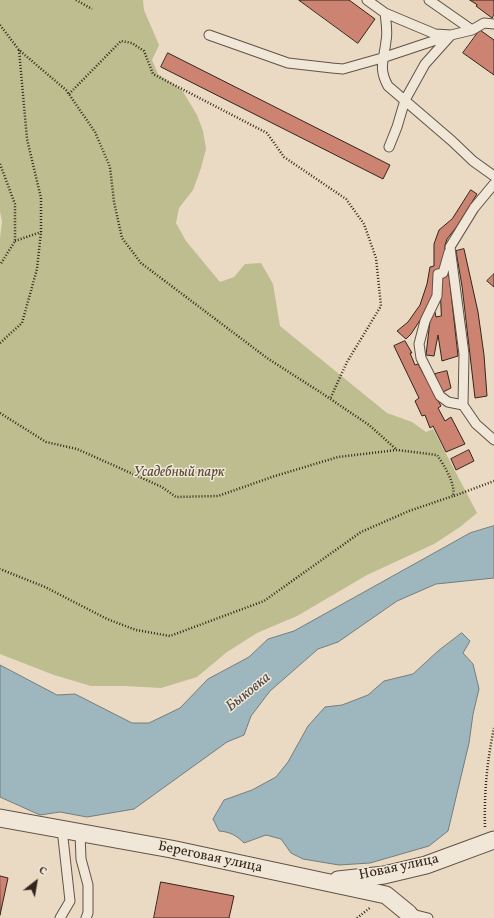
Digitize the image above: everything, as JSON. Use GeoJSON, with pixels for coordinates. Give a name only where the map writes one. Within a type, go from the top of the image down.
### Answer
{"type":"FeatureCollection","features":[{"type":"Feature","properties":{"kind":"street","name":"Береговая улица"},"geometry":{"type":"LineString","coordinates":[[0,818],[170,849],[386,895],[410,915]]}},
{"type":"Feature","properties":{"kind":"street","name":"Новая улица"},"geometry":{"type":"LineString","coordinates":[[324,882],[384,875],[426,865],[492,841]]}},
{"type":"Feature","properties":{"kind":"lane"},"geometry":{"type":"LineString","coordinates":[[368,0],[385,13],[435,34],[450,35]]}},
{"type":"Feature","properties":{"kind":"lane"},"geometry":{"type":"LineString","coordinates":[[429,0],[472,30]]}},
{"type":"Feature","properties":{"kind":"lane"},"geometry":{"type":"LineString","coordinates":[[385,13],[387,40],[382,58],[383,76],[388,86],[473,161],[494,176]]}},
{"type":"Feature","properties":{"kind":"lane"},"geometry":{"type":"LineString","coordinates":[[209,35],[288,63],[343,69],[382,58],[450,35],[472,30],[484,23],[494,24]]}},
{"type":"Feature","properties":{"kind":"lane"},"geometry":{"type":"LineString","coordinates":[[389,147],[405,100],[425,64],[450,35]]}},
{"type":"Feature","properties":{"kind":"lane"},"geometry":{"type":"LineString","coordinates":[[463,405],[448,402],[440,396],[421,358],[419,344],[425,321],[437,296],[438,274],[443,273],[450,247],[474,208],[494,184]]}},
{"type":"Feature","properties":{"kind":"lane"},"geometry":{"type":"LineString","coordinates":[[450,247],[464,354],[463,405],[476,424],[494,440]]}},
{"type":"Feature","properties":{"kind":"lane"},"geometry":{"type":"LineString","coordinates":[[60,918],[70,901],[62,829]]}},
{"type":"Feature","properties":{"kind":"lane"},"geometry":{"type":"LineString","coordinates":[[80,833],[81,859],[88,885],[88,913],[86,918]]}},
{"type":"Feature","properties":{"kind":"lane"},"geometry":{"type":"LineString","coordinates":[[410,915],[428,918]]}},
{"type":"Feature","properties":{"kind":"path"},"geometry":{"type":"LineString","coordinates":[[76,0],[92,9]]}},
{"type":"Feature","properties":{"kind":"path"},"geometry":{"type":"LineString","coordinates":[[0,25],[19,50],[66,90],[95,132],[110,167],[114,202],[122,238],[141,263],[267,358],[369,425],[397,450]]}},
{"type":"Feature","properties":{"kind":"path"},"geometry":{"type":"LineString","coordinates":[[69,94],[121,41],[132,43],[144,51],[153,74],[267,133],[284,158],[346,199],[364,224],[376,258],[381,306],[347,362],[330,399]]}},
{"type":"Feature","properties":{"kind":"path"},"geometry":{"type":"LineString","coordinates":[[0,343],[22,323],[38,269],[41,232],[41,198],[27,139],[19,50]]}},
{"type":"Feature","properties":{"kind":"path"},"geometry":{"type":"LineString","coordinates":[[0,164],[15,204],[15,241],[0,265]]}},
{"type":"Feature","properties":{"kind":"path"},"geometry":{"type":"LineString","coordinates":[[15,241],[41,232]]}},
{"type":"Feature","properties":{"kind":"path"},"geometry":{"type":"LineString","coordinates":[[0,412],[46,442],[76,449],[114,467],[162,486],[176,497],[218,496],[338,457],[397,450],[437,455],[455,490],[453,496]]}},
{"type":"Feature","properties":{"kind":"path"},"geometry":{"type":"LineString","coordinates":[[0,569],[45,587],[107,619],[136,630],[170,636],[264,601],[360,532],[409,511],[494,481]]}},
{"type":"Feature","properties":{"kind":"path"},"geometry":{"type":"LineString","coordinates":[[492,841],[485,829],[484,807],[488,760],[494,728]]}},
{"type":"Feature","properties":{"kind":"green space","name":"Усадебный парк"},"geometry":{"type":"Polygon","coordinates":[[[0,0],[143,0],[144,10],[159,45],[152,60],[158,74],[182,90],[197,115],[203,131],[206,149],[201,168],[193,190],[179,208],[176,223],[186,241],[220,282],[234,277],[245,264],[261,263],[273,284],[280,326],[387,413],[412,422],[426,432],[433,429],[477,513],[460,527],[434,544],[367,575],[297,616],[257,633],[227,652],[197,677],[161,688],[91,686],[54,675],[0,654],[0,238],[2,222],[0,211],[0,0]]]}},
{"type":"Feature","properties":{"kind":"water","name":"Быковка"},"geometry":{"type":"Polygon","coordinates":[[[494,526],[494,578],[436,584],[397,601],[338,642],[318,649],[270,691],[251,716],[244,735],[227,742],[134,809],[87,817],[60,812],[40,815],[0,797],[0,665],[57,695],[75,694],[132,723],[149,723],[180,708],[208,679],[249,657],[268,639],[294,631],[470,533],[494,526]]]}},
{"type":"Feature","properties":{"kind":"water"},"geometry":{"type":"Polygon","coordinates":[[[462,633],[470,641],[463,653],[473,664],[479,689],[473,714],[469,743],[448,831],[429,846],[370,863],[339,865],[303,859],[291,853],[281,839],[266,835],[244,843],[233,834],[219,831],[213,819],[224,800],[252,790],[276,777],[288,762],[308,726],[325,707],[342,705],[368,695],[384,681],[413,674],[438,651],[462,633]]]}},
{"type":"Feature","properties":{"kind":"building"},"geometry":{"type":"Polygon","coordinates":[[[299,0],[349,0],[375,19],[358,43],[299,0]]]}},
{"type":"Feature","properties":{"kind":"building"},"geometry":{"type":"Polygon","coordinates":[[[470,0],[494,0],[494,15],[492,18],[476,6],[477,5],[470,0]]]}},
{"type":"Feature","properties":{"kind":"building"},"geometry":{"type":"Polygon","coordinates":[[[480,30],[494,40],[494,75],[463,53],[480,30]]]}},
{"type":"Feature","properties":{"kind":"building"},"geometry":{"type":"Polygon","coordinates":[[[168,53],[390,165],[383,179],[161,67],[168,53]]]}},
{"type":"Feature","properties":{"kind":"building"},"geometry":{"type":"Polygon","coordinates":[[[471,190],[477,194],[458,225],[447,239],[445,245],[445,258],[430,305],[411,334],[406,339],[397,331],[408,322],[420,305],[427,284],[430,267],[434,266],[434,244],[439,230],[452,219],[471,190]]]}},
{"type":"Feature","properties":{"kind":"building"},"geometry":{"type":"Polygon","coordinates":[[[464,249],[478,312],[484,355],[487,396],[475,398],[462,286],[456,251],[464,249]]]}},
{"type":"Feature","properties":{"kind":"building"},"geometry":{"type":"Polygon","coordinates":[[[494,274],[494,287],[487,281],[494,274]]]}},
{"type":"Feature","properties":{"kind":"building"},"geometry":{"type":"Polygon","coordinates":[[[440,275],[449,275],[458,356],[442,361],[438,335],[434,356],[426,355],[431,312],[435,312],[436,317],[441,316],[440,275]]]}},
{"type":"Feature","properties":{"kind":"building"},"geometry":{"type":"Polygon","coordinates":[[[405,341],[412,353],[410,353],[415,365],[418,364],[441,406],[438,408],[445,421],[451,417],[465,444],[446,452],[433,426],[430,428],[425,415],[422,416],[415,401],[419,398],[394,346],[405,341]]]}},
{"type":"Feature","properties":{"kind":"building"},"geometry":{"type":"Polygon","coordinates":[[[447,371],[451,388],[441,393],[435,374],[447,371]]]}},
{"type":"Feature","properties":{"kind":"building"},"geometry":{"type":"Polygon","coordinates":[[[469,450],[474,461],[456,470],[451,459],[469,450]]]}},
{"type":"Feature","properties":{"kind":"building"},"geometry":{"type":"Polygon","coordinates":[[[0,876],[8,878],[0,915],[0,876]]]}},
{"type":"Feature","properties":{"kind":"building"},"geometry":{"type":"Polygon","coordinates":[[[161,882],[234,896],[229,918],[154,918],[161,882]]]}}]}
